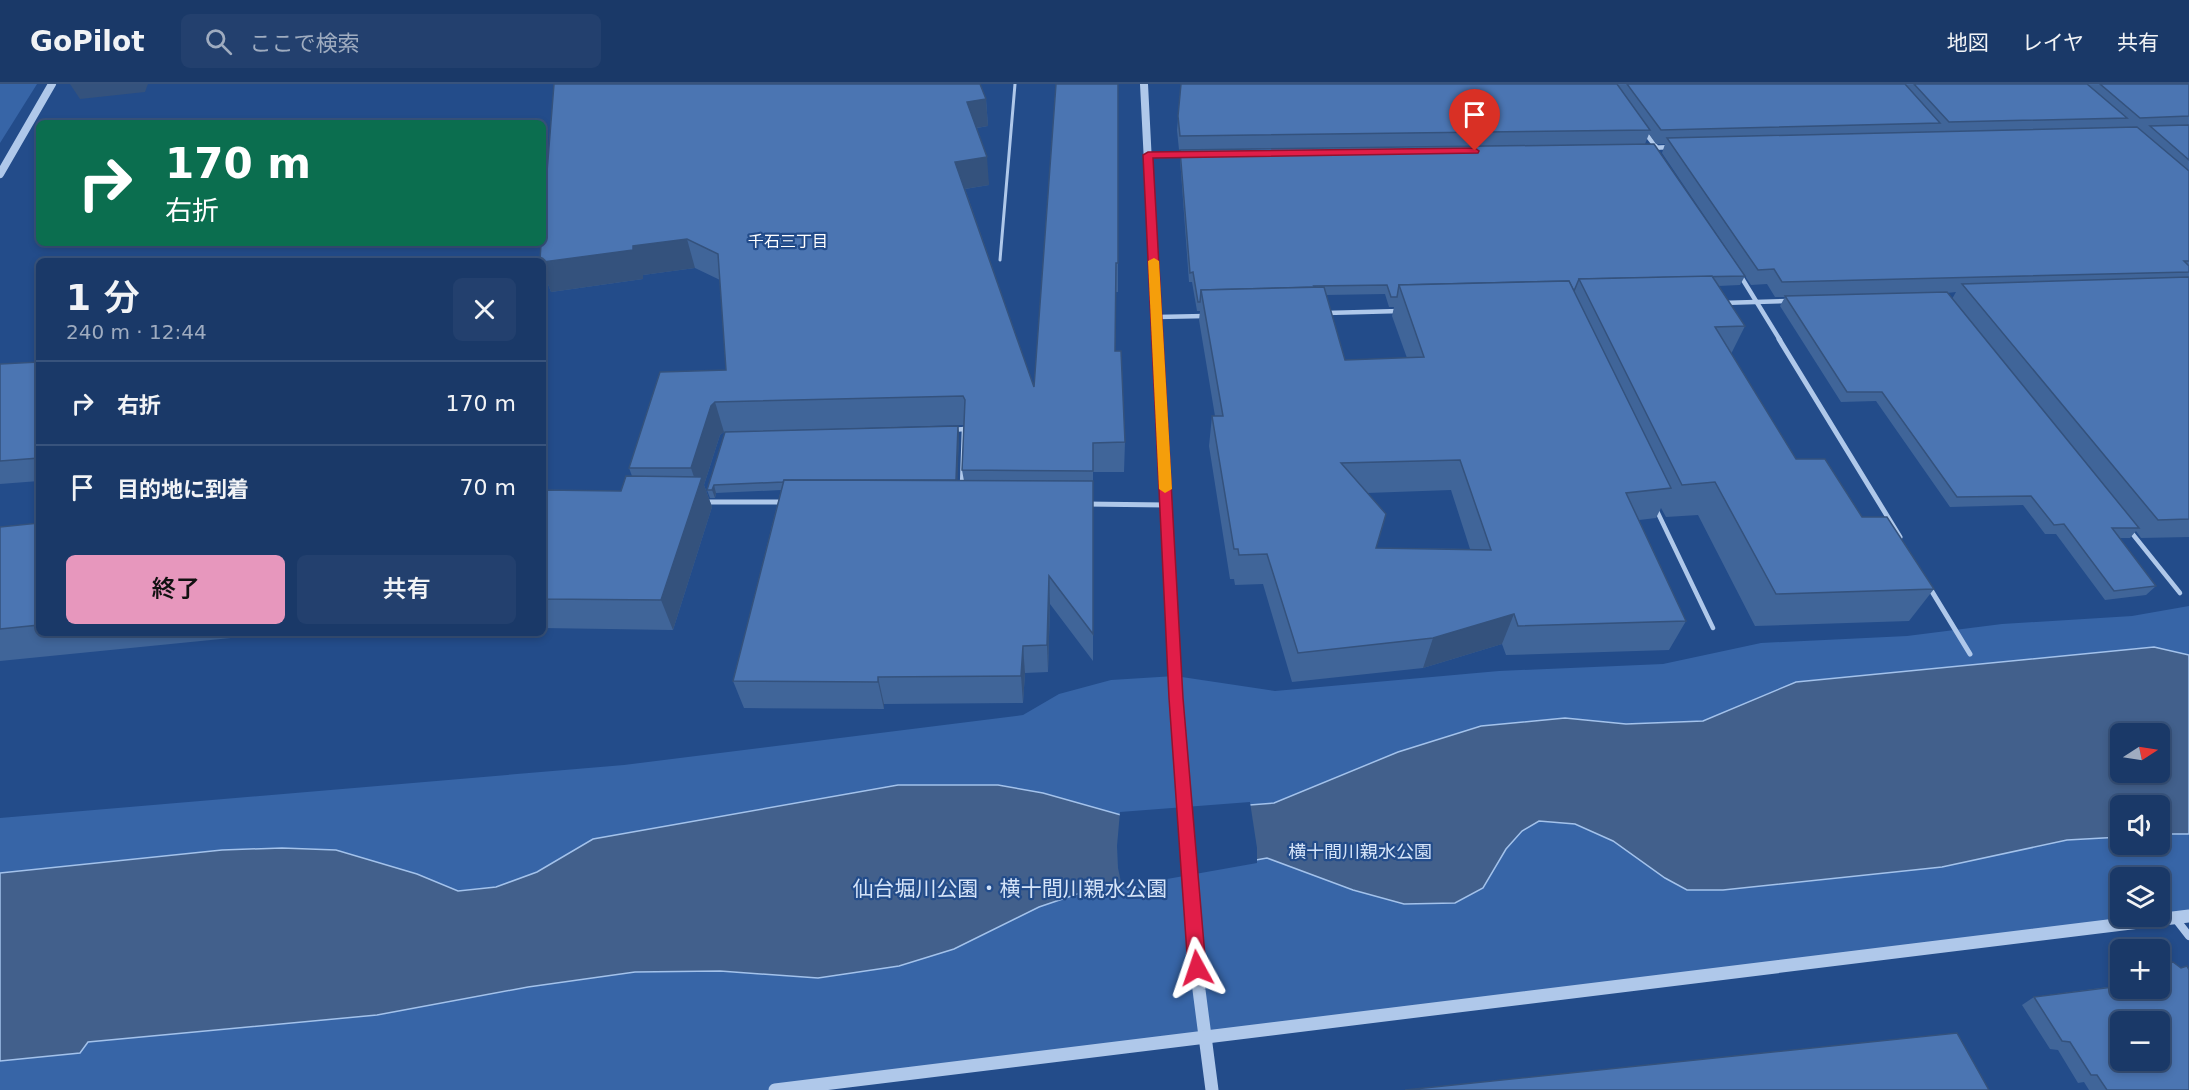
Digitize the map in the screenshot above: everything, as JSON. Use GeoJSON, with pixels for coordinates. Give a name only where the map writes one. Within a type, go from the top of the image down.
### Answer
{"type":"FeatureCollection","features":[{"type":"Feature","properties":{"kind":"street"},"geometry":{"type":"LineString","coordinates":[[0,174],[52,84]]}},
{"type":"Feature","properties":{"kind":"street"},"geometry":{"type":"LineString","coordinates":[[1144,84],[1176,698],[1204,1039],[1212,1090]]}},
{"type":"Feature","properties":{"kind":"street"},"geometry":{"type":"LineString","coordinates":[[1636,120],[1662,157]]}},
{"type":"Feature","properties":{"kind":"street"},"geometry":{"type":"LineString","coordinates":[[1640,149],[1680,147]]}},
{"type":"Feature","properties":{"kind":"street"},"geometry":{"type":"LineString","coordinates":[[1148,155],[1193,154]]}},
{"type":"Feature","properties":{"kind":"street"},"geometry":{"type":"LineString","coordinates":[[1738,273],[1758,302],[1903,543]]}},
{"type":"Feature","properties":{"kind":"street"},"geometry":{"type":"LineString","coordinates":[[1711,303],[1792,301]]}},
{"type":"Feature","properties":{"kind":"street"},"geometry":{"type":"LineString","coordinates":[[1323,313],[1406,311]]}},
{"type":"Feature","properties":{"kind":"street"},"geometry":{"type":"LineString","coordinates":[[1157,317],[1216,316]]}},
{"type":"Feature","properties":{"kind":"street"},"geometry":{"type":"LineString","coordinates":[[693,502],[797,502]]}},
{"type":"Feature","properties":{"kind":"street"},"geometry":{"type":"LineString","coordinates":[[1075,504],[1166,505]]}},
{"type":"Feature","properties":{"kind":"street"},"geometry":{"type":"LineString","coordinates":[[1922,573],[1970,654]]}},
{"type":"Feature","properties":{"kind":"street"},"geometry":{"type":"LineString","coordinates":[[775,1090],[2182,917],[2189,936]]}},
{"type":"Feature","properties":{"kind":"lane"},"geometry":{"type":"LineString","coordinates":[[1000,260],[1015,84]]}},
{"type":"Feature","properties":{"kind":"lane"},"geometry":{"type":"LineString","coordinates":[[952,430],[964,429],[962,493]]}},
{"type":"Feature","properties":{"kind":"lane"},"geometry":{"type":"LineString","coordinates":[[704,502],[707,491]]}},
{"type":"Feature","properties":{"kind":"lane"},"geometry":{"type":"LineString","coordinates":[[1652,500],[1713,628]]}},
{"type":"Feature","properties":{"kind":"lane"},"geometry":{"type":"LineString","coordinates":[[2128,528],[2180,592]]}},
{"type":"Feature","properties":{"kind":"green space"},"geometry":{"type":"Polygon","coordinates":[[[0,84],[37,84],[0,143],[0,84]]]}},
{"type":"Feature","properties":{"kind":"green space"},"geometry":{"type":"Polygon","coordinates":[[[2189,606],[2189,919],[2170,921],[2170,867],[2110,867],[2110,927],[2123,927],[775,1090],[0,1090],[0,818],[624,765],[1023,715],[1059,694],[1111,680],[1175,676],[1275,691],[1499,671],[1663,664],[1761,643],[1907,636],[2002,624],[2132,616],[2189,606]]]}},
{"type":"Feature","properties":{"kind":"shaded area"},"geometry":{"type":"Polygon","coordinates":[[[2154,647],[2189,655],[2189,834],[2170,834],[2170,795],[2110,795],[2110,838],[2067,840],[1942,867],[1723,890],[1687,890],[1665,878],[1613,841],[1575,824],[1539,821],[1522,831],[1506,849],[1483,888],[1455,903],[1404,904],[1353,890],[1267,858],[1089,890],[1039,907],[954,949],[899,966],[818,978],[720,971],[635,972],[528,987],[377,1015],[88,1042],[80,1053],[0,1061],[0,873],[222,850],[282,848],[336,850],[417,874],[458,891],[496,887],[537,872],[593,839],[898,785],[998,785],[1043,793],[1121,815],[1274,803],[1398,752],[1481,726],[1565,718],[1626,724],[1703,721],[1796,682],[2154,647]]]}},
{"type":"Feature","properties":{"kind":"pier"},"geometry":{"type":"Polygon","coordinates":[[[1250,802],[1257,863],[1122,887],[1117,846],[1120,812],[1250,802]]]}},
{"type":"Feature","properties":{"kind":"building"},"geometry":{"type":"Polygon","coordinates":[[[554,84],[980,84],[986,99],[967,102],[987,157],[955,162],[1034,387],[1056,84],[1118,84],[1118,263],[1116,263],[1115,351],[1121,351],[1125,442],[1093,443],[1093,471],[962,470],[965,400],[963,396],[715,402],[711,406],[691,468],[629,468],[660,372],[726,370],[718,254],[687,239],[633,246],[633,250],[546,262],[546,258],[540,258],[541,246],[546,246],[546,184],[554,84]]]}},
{"type":"Feature","properties":{"kind":"building"},"geometry":{"type":"Polygon","coordinates":[[[1181,84],[1617,84],[1650,130],[1180,136],[1178,116],[1181,84]]]}},
{"type":"Feature","properties":{"kind":"building"},"geometry":{"type":"Polygon","coordinates":[[[1627,84],[1905,84],[1940,123],[1661,130],[1627,84]]]}},
{"type":"Feature","properties":{"kind":"building"},"geometry":{"type":"Polygon","coordinates":[[[1914,84],[2087,84],[2127,118],[1949,122],[1914,84]]]}},
{"type":"Feature","properties":{"kind":"building"},"geometry":{"type":"Polygon","coordinates":[[[2100,84],[2189,84],[2189,116],[2140,118],[2100,84]]]}},
{"type":"Feature","properties":{"kind":"building"},"geometry":{"type":"Polygon","coordinates":[[[2189,125],[2189,160],[2150,126],[2189,125]]]}},
{"type":"Feature","properties":{"kind":"building"},"geometry":{"type":"Polygon","coordinates":[[[2137,127],[2189,171],[2189,261],[2184,261],[2189,266],[2189,272],[1782,282],[1774,269],[1758,270],[1667,138],[2137,127]]]}},
{"type":"Feature","properties":{"kind":"building"},"geometry":{"type":"Polygon","coordinates":[[[1654,144],[1745,276],[1579,279],[1574,291],[1569,281],[1399,285],[1397,297],[1391,297],[1387,285],[1201,290],[1200,302],[1198,302],[1193,272],[1190,273],[1180,150],[1654,144]]]}},
{"type":"Feature","properties":{"kind":"building"},"geometry":{"type":"Polygon","coordinates":[[[1712,276],[1745,326],[1715,327],[1796,459],[1825,459],[1862,517],[1887,517],[1934,589],[1776,594],[1715,482],[1682,485],[1579,279],[1712,276]]]}},
{"type":"Feature","properties":{"kind":"building"},"geometry":{"type":"Polygon","coordinates":[[[2189,277],[2189,519],[2158,520],[1962,284],[2189,277]]]}},
{"type":"Feature","properties":{"kind":"building"},"geometry":{"type":"Polygon","coordinates":[[[1569,281],[1671,488],[1626,493],[1686,621],[1518,626],[1514,614],[1433,638],[1298,653],[1267,554],[1239,555],[1238,549],[1234,549],[1212,416],[1223,416],[1201,290],[1324,287],[1345,360],[1424,357],[1399,285],[1569,281]],[[1460,460],[1341,463],[1386,514],[1376,548],[1491,550],[1460,460]]]}},
{"type":"Feature","properties":{"kind":"building"},"geometry":{"type":"Polygon","coordinates":[[[1947,292],[2139,528],[2112,528],[2156,586],[2114,591],[2064,524],[2054,525],[2031,496],[1957,497],[1882,392],[1847,392],[1785,296],[1947,292]]]}},
{"type":"Feature","properties":{"kind":"building"},"geometry":{"type":"Polygon","coordinates":[[[36,362],[36,458],[0,461],[0,364],[36,362]]]}},
{"type":"Feature","properties":{"kind":"building"},"geometry":{"type":"Polygon","coordinates":[[[958,426],[956,480],[784,480],[783,482],[714,485],[712,490],[707,490],[725,432],[958,426]]]}},
{"type":"Feature","properties":{"kind":"building"},"geometry":{"type":"Polygon","coordinates":[[[626,476],[702,477],[661,600],[546,599],[546,490],[621,491],[626,476]]]}},
{"type":"Feature","properties":{"kind":"building"},"geometry":{"type":"Polygon","coordinates":[[[784,480],[1093,481],[1093,634],[1049,576],[1047,645],[1023,646],[1021,676],[878,677],[878,682],[733,681],[784,480]]]}},
{"type":"Feature","properties":{"kind":"building"},"geometry":{"type":"Polygon","coordinates":[[[36,523],[36,625],[0,629],[0,527],[36,523]]]}},
{"type":"Feature","properties":{"kind":"building"},"geometry":{"type":"Polygon","coordinates":[[[2170,962],[2181,968],[2187,966],[2189,970],[2189,1090],[2107,1090],[2097,1075],[2091,1075],[2070,1042],[2062,1041],[2034,997],[2110,987],[2110,999],[2170,999],[2170,962]]]}},
{"type":"Feature","properties":{"kind":"building"},"geometry":{"type":"Polygon","coordinates":[[[1957,1033],[1989,1090],[1405,1090],[1957,1033]]]}},
{"type":"Feature","properties":{"kind":"slow traffic"},"geometry":{"type":"LineString","coordinates":[[1154,261],[1165,489]]}},
{"type":"Feature","properties":{"kind":"district","name":"千石三丁目"},"geometry":{"type":"Point","coordinates":[788,241]}},
{"type":"Feature","properties":{"kind":"route"},"geometry":{"type":"LineString","coordinates":[[1197,968],[1176,698],[1148,155],[1475,151]]}},
{"type":"Feature","properties":{"kind":"park label","name":"横十間川親水公園"},"geometry":{"type":"Point","coordinates":[1360,851]}},
{"type":"Feature","properties":{"kind":"park label","name":"仙台堀川公園・横十間川親水公園"},"geometry":{"type":"Point","coordinates":[1010,889]}}]}
